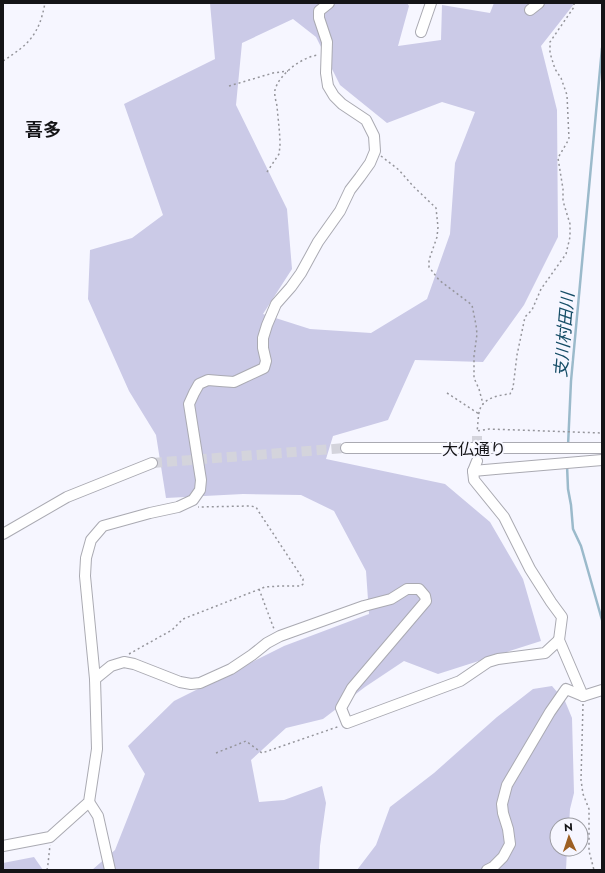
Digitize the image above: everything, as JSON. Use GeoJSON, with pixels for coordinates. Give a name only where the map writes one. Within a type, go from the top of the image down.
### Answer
{"type":"FeatureCollection","features":[{"type":"Feature","properties":{"kind":"street"},"geometry":{"type":"LineString","coordinates":[[3,846],[50,837],[89,802],[97,749],[95,679],[85,576],[86,558],[91,540],[103,526],[178,507],[192,500],[200,490],[201,480],[189,404],[194,393],[199,384],[208,380],[234,382],[264,368],[266,361],[263,348],[263,338],[276,304],[301,273],[318,242],[340,211],[350,190],[366,168],[375,151],[374,136],[366,120],[342,104],[334,96],[328,86],[326,73],[327,42],[319,18],[319,10],[329,3]]}},
{"type":"Feature","properties":{"kind":"street"},"geometry":{"type":"LineString","coordinates":[[421,32],[431,3]]}},
{"type":"Feature","properties":{"kind":"street"},"geometry":{"type":"LineString","coordinates":[[530,10],[539,3]]}},
{"type":"Feature","properties":{"kind":"street","name":"大仏通り"},"geometry":{"type":"LineString","coordinates":[[346,448],[602,448]]}},
{"type":"Feature","properties":{"kind":"street"},"geometry":{"type":"LineString","coordinates":[[473,471],[602,460]]}},
{"type":"Feature","properties":{"kind":"street"},"geometry":{"type":"LineString","coordinates":[[477,461],[473,471],[474,480],[504,517],[530,569],[562,617],[559,640],[583,696]]}},
{"type":"Feature","properties":{"kind":"street"},"geometry":{"type":"LineString","coordinates":[[3,534],[66,497],[152,463]]}},
{"type":"Feature","properties":{"kind":"street"},"geometry":{"type":"LineString","coordinates":[[95,679],[111,666],[124,662],[134,664],[180,682],[191,684],[200,683],[231,669],[252,655],[266,643],[277,638],[364,606],[391,599],[407,590],[419,589],[425,596],[426,602],[352,688],[341,708],[347,723],[460,681],[488,662],[498,659],[545,653],[559,640]]}},
{"type":"Feature","properties":{"kind":"street"},"geometry":{"type":"LineString","coordinates":[[487,870],[493,867],[503,857],[510,844],[502,804],[508,785],[550,712],[566,689],[583,696],[602,690]]}},
{"type":"Feature","properties":{"kind":"street"},"geometry":{"type":"LineString","coordinates":[[89,802],[98,816],[110,870]]}},
{"type":"Feature","properties":{"kind":"path"},"geometry":{"type":"LineString","coordinates":[[3,61],[29,42],[38,28],[45,3]]}},
{"type":"Feature","properties":{"kind":"path"},"geometry":{"type":"LineString","coordinates":[[574,3],[574,7],[550,42],[550,53],[555,69],[561,78],[567,95],[569,139],[558,158],[563,189],[563,201],[570,224],[570,238],[566,254],[541,289],[532,310],[526,317],[517,355],[513,388],[510,394],[494,396],[484,402],[479,409],[477,431],[489,429],[602,433]]}},
{"type":"Feature","properties":{"kind":"path"},"geometry":{"type":"LineString","coordinates":[[267,172],[279,154],[280,146],[275,91],[278,82],[295,64],[316,55],[327,55]]}},
{"type":"Feature","properties":{"kind":"path"},"geometry":{"type":"LineString","coordinates":[[229,86],[288,70]]}},
{"type":"Feature","properties":{"kind":"path"},"geometry":{"type":"LineString","coordinates":[[375,151],[400,170],[414,187],[436,208],[438,228],[437,236],[429,260],[429,267],[439,280],[472,305],[477,334],[474,356],[474,378],[483,404]]}},
{"type":"Feature","properties":{"kind":"path"},"geometry":{"type":"LineString","coordinates":[[447,393],[479,414]]}},
{"type":"Feature","properties":{"kind":"path"},"geometry":{"type":"LineString","coordinates":[[120,663],[124,658],[136,650],[172,630],[183,619],[265,587],[301,586],[303,584],[303,579],[256,508],[250,506],[192,507]]}},
{"type":"Feature","properties":{"kind":"path"},"geometry":{"type":"LineString","coordinates":[[259,589],[277,638]]}},
{"type":"Feature","properties":{"kind":"path"},"geometry":{"type":"LineString","coordinates":[[583,696],[581,780],[582,794],[590,809],[590,851],[594,870]]}},
{"type":"Feature","properties":{"kind":"path"},"geometry":{"type":"LineString","coordinates":[[216,753],[246,741],[262,753],[347,723]]}},
{"type":"Feature","properties":{"kind":"path"},"geometry":{"type":"LineString","coordinates":[[46,870],[48,864],[50,837]]}},
{"type":"Feature","properties":{"kind":"shaded area"},"geometry":{"type":"Polygon","coordinates":[[[210,3],[407,3],[409,6],[398,46],[441,40],[442,5],[490,13],[494,3],[574,3],[541,46],[557,110],[558,237],[524,305],[483,362],[415,360],[388,420],[333,436],[326,459],[445,484],[490,522],[523,579],[541,641],[438,674],[404,661],[365,687],[323,719],[286,728],[251,760],[259,802],[284,800],[322,786],[326,803],[320,846],[319,870],[92,870],[115,850],[145,774],[128,746],[174,701],[284,646],[369,614],[366,571],[334,511],[301,495],[243,494],[166,498],[156,435],[129,391],[88,299],[90,250],[132,238],[163,215],[124,104],[215,59],[210,3]],[[293,19],[242,43],[236,105],[287,209],[292,269],[263,314],[310,329],[371,333],[427,299],[450,234],[455,163],[475,112],[442,102],[387,123],[340,85],[316,37],[293,19]]]}},
{"type":"Feature","properties":{"kind":"shaded area"},"geometry":{"type":"Polygon","coordinates":[[[552,686],[565,701],[572,718],[574,793],[570,817],[549,817],[549,857],[567,857],[566,870],[357,870],[376,845],[390,807],[434,773],[497,717],[533,689],[552,686]]]}},
{"type":"Feature","properties":{"kind":"shaded area"},"geometry":{"type":"Polygon","coordinates":[[[34,857],[43,870],[3,870],[3,863],[34,857]]]}},
{"type":"Feature","properties":{"kind":"waterway","name":"支川村田川"},"geometry":{"type":"LineString","coordinates":[[568,446],[571,381],[602,48]]}},
{"type":"Feature","properties":{"kind":"waterway","name":"支川村田川"},"geometry":{"type":"LineString","coordinates":[[567,465],[568,489],[573,529],[581,546],[602,620]]}},
{"type":"Feature","properties":{"kind":"tunnel"},"geometry":{"type":"LineString","coordinates":[[477,431],[477,461]]}},
{"type":"Feature","properties":{"kind":"tunnel"},"geometry":{"type":"LineString","coordinates":[[152,463],[346,448]]}},
{"type":"Feature","properties":{"kind":"district","name":"喜多"},"geometry":{"type":"Point","coordinates":[43,130]}}]}
